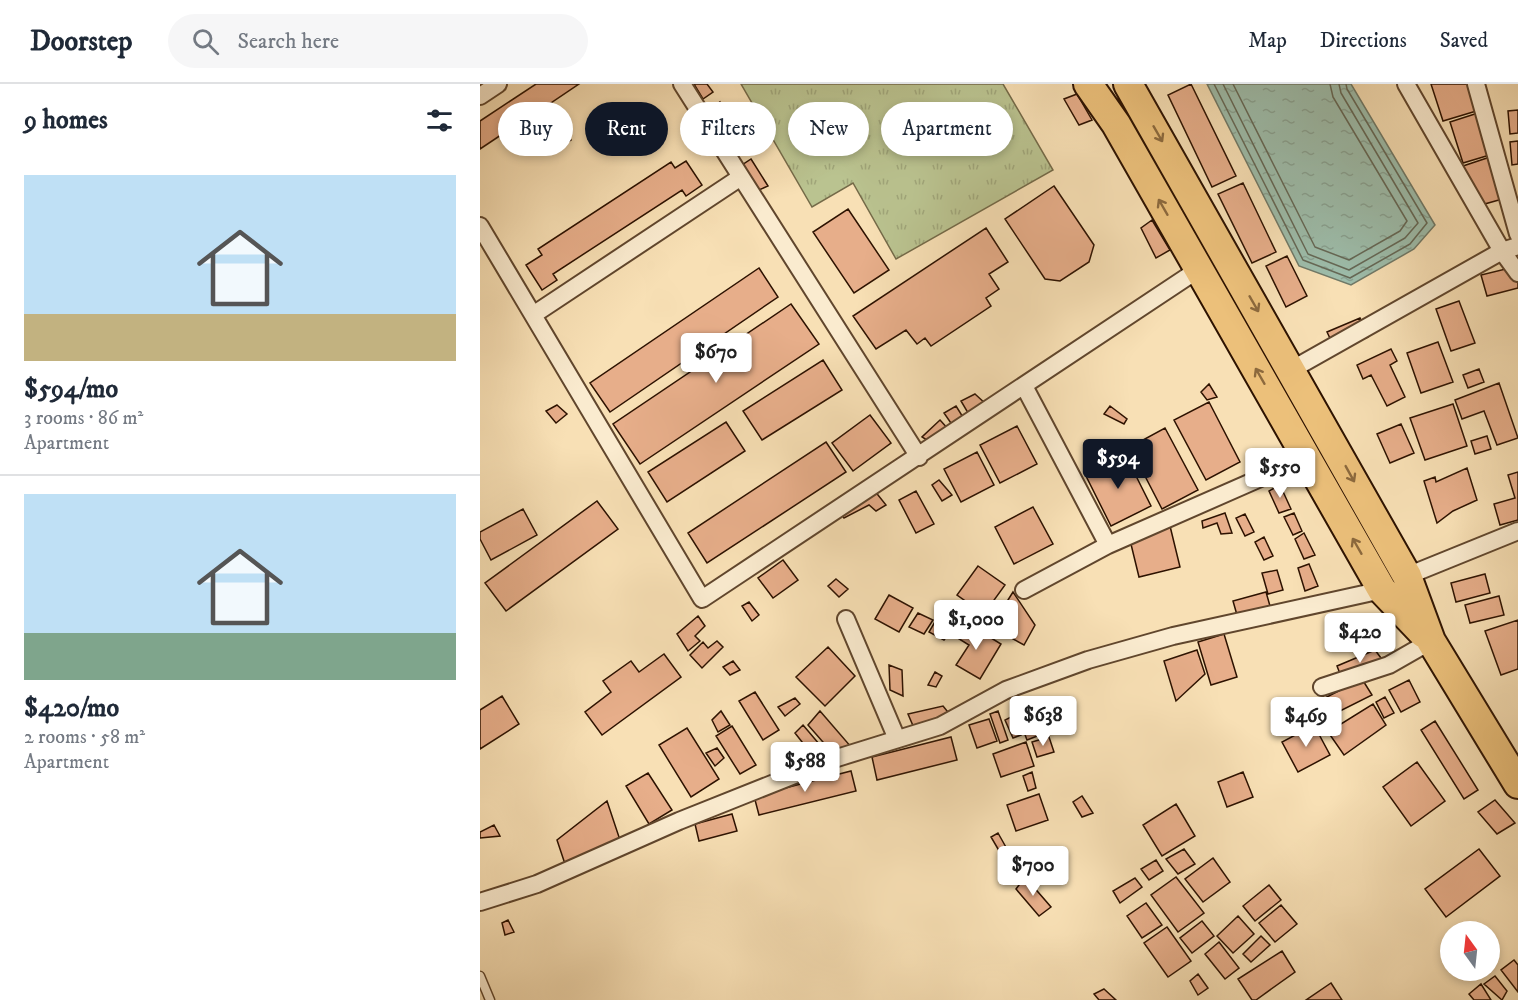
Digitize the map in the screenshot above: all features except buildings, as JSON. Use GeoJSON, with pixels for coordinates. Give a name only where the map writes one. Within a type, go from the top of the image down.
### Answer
{"type":"FeatureCollection","features":[{"type":"Feature","properties":{"kind":"highway"},"geometry":{"type":"LineString","coordinates":[[1088,84],[1116,124],[1382,590],[1431,641]]}},
{"type":"Feature","properties":{"kind":"highway"},"geometry":{"type":"LineString","coordinates":[[1128,84],[1407,576],[1431,641],[1518,784]]}},
{"type":"Feature","properties":{"kind":"street"},"geometry":{"type":"LineString","coordinates":[[480,96],[498,84]]}},
{"type":"Feature","properties":{"kind":"street"},"geometry":{"type":"LineString","coordinates":[[682,84],[919,457]]}},
{"type":"Feature","properties":{"kind":"street"},"geometry":{"type":"LineString","coordinates":[[1406,84],[1510,248],[1518,273]]}},
{"type":"Feature","properties":{"kind":"street"},"geometry":{"type":"LineString","coordinates":[[1476,84],[1518,234]]}},
{"type":"Feature","properties":{"kind":"street"},"geometry":{"type":"LineString","coordinates":[[533,315],[741,177]]}},
{"type":"Feature","properties":{"kind":"street"},"geometry":{"type":"LineString","coordinates":[[480,226],[702,599],[1199,269]]}},
{"type":"Feature","properties":{"kind":"street"},"geometry":{"type":"LineString","coordinates":[[1291,370],[1510,248]]}},
{"type":"Feature","properties":{"kind":"street"},"geometry":{"type":"LineString","coordinates":[[1024,386],[1108,545]]}},
{"type":"Feature","properties":{"kind":"street"},"geometry":{"type":"LineString","coordinates":[[1023,590],[1108,545],[1306,458]]}},
{"type":"Feature","properties":{"kind":"street"},"geometry":{"type":"LineString","coordinates":[[1407,576],[1518,531]]}},
{"type":"Feature","properties":{"kind":"street"},"geometry":{"type":"LineString","coordinates":[[480,902],[537,884],[679,821],[837,758],[940,726],[1006,690],[1088,660],[1173,636],[1382,590]]}},
{"type":"Feature","properties":{"kind":"street"},"geometry":{"type":"LineString","coordinates":[[846,619],[897,739]]}},
{"type":"Feature","properties":{"kind":"street"},"geometry":{"type":"LineString","coordinates":[[1322,687],[1389,665],[1431,641]]}},
{"type":"Feature","properties":{"kind":"lane"},"geometry":{"type":"LineString","coordinates":[[480,976],[490,1000]]}},
{"type":"Feature","properties":{"kind":"green space"},"geometry":{"type":"Polygon","coordinates":[[[741,84],[1003,84],[1053,170],[896,259],[853,183],[812,207],[776,145],[776,102],[751,102],[741,84]]]}},
{"type":"Feature","properties":{"kind":"water"},"geometry":{"type":"Polygon","coordinates":[[[1207,84],[1351,84],[1435,225],[1414,249],[1351,285],[1299,266],[1207,84]]]}}]}
